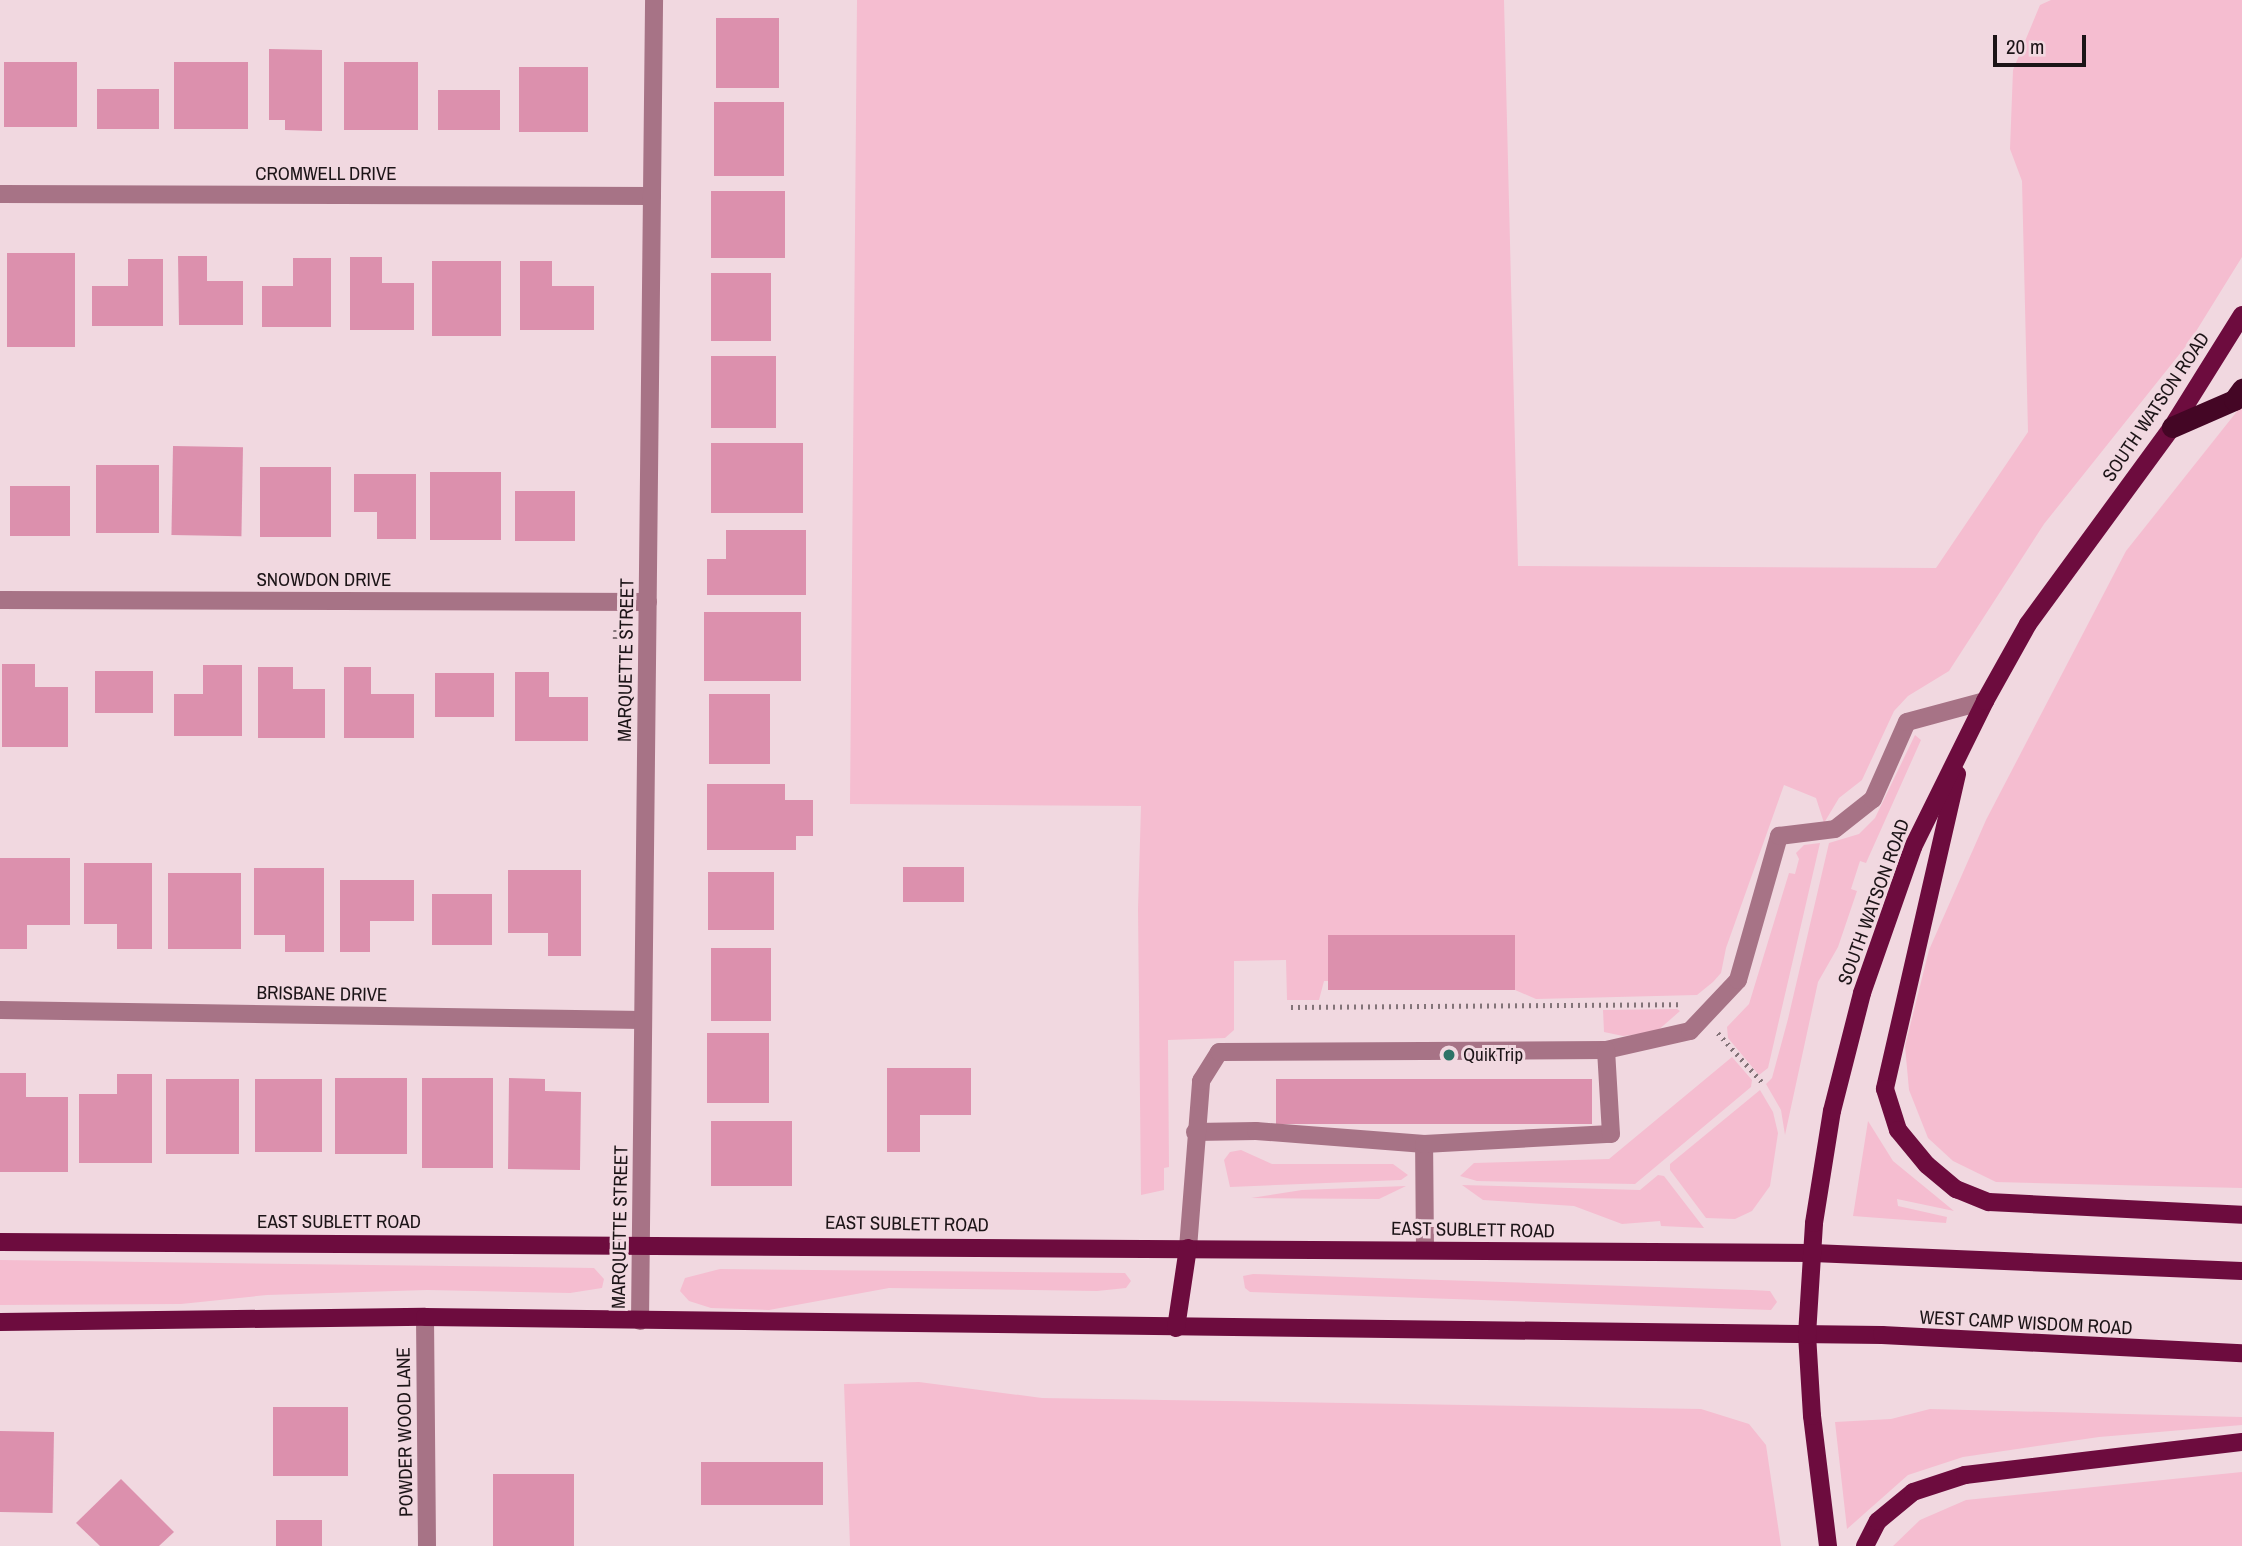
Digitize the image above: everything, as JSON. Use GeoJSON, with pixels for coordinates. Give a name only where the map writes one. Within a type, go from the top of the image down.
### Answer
{"type":"FeatureCollection","features":[{"type":"Feature","properties":{"kind":"highway"},"geometry":{"type":"LineString","coordinates":[[2172,427],[2234,400],[2242,388]]}},
{"type":"Feature","properties":{"kind":"main road","name":"SOUTH WATSON ROAD"},"geometry":{"type":"LineString","coordinates":[[1828,1546],[1812,1416],[1807,1335],[1813,1253],[1832,1111],[1862,993],[1913,847],[1985,701],[2028,624],[2172,427],[2242,315]]}},
{"type":"Feature","properties":{"kind":"main road"},"geometry":{"type":"LineString","coordinates":[[1963,750],[1885,1089],[1898,1130],[1927,1165],[1956,1189],[1989,1202],[2242,1215]]}},
{"type":"Feature","properties":{"kind":"main road","name":"EAST SUBLETT ROAD"},"geometry":{"type":"LineString","coordinates":[[0,1242],[641,1242],[1813,1253]]}},
{"type":"Feature","properties":{"kind":"main road"},"geometry":{"type":"LineString","coordinates":[[1176,1328],[1188,1248]]}},
{"type":"Feature","properties":{"kind":"main road"},"geometry":{"type":"LineString","coordinates":[[1813,1253],[2242,1271]]}},
{"type":"Feature","properties":{"kind":"main road"},"geometry":{"type":"LineString","coordinates":[[0,1322],[425,1317],[1807,1335]]}},
{"type":"Feature","properties":{"kind":"main road","name":"WEST CAMP WISDOM ROAD"},"geometry":{"type":"LineString","coordinates":[[1807,1335],[2242,1353]]}},
{"type":"Feature","properties":{"kind":"main road"},"geometry":{"type":"LineString","coordinates":[[1865,1546],[1878,1521],[1913,1492],[1965,1475],[2242,1442]]}},
{"type":"Feature","properties":{"kind":"street","name":"MARQUETTE STREET"},"geometry":{"type":"LineString","coordinates":[[640,1321],[654,0]]}},
{"type":"Feature","properties":{"kind":"street","name":"CROMWELL DRIVE"},"geometry":{"type":"LineString","coordinates":[[0,194],[652,196]]}},
{"type":"Feature","properties":{"kind":"street","name":"SNOWDON DRIVE"},"geometry":{"type":"LineString","coordinates":[[0,600],[648,603]]}},
{"type":"Feature","properties":{"kind":"street"},"geometry":{"type":"LineString","coordinates":[[1188,1248],[1201,1081],[1219,1052],[1606,1050],[1690,1031],[1738,980],[1779,836],[1835,829],[1873,799],[1907,722],[1985,701]]}},
{"type":"Feature","properties":{"kind":"street","name":"BRISBANE DRIVE"},"geometry":{"type":"LineString","coordinates":[[0,1010],[643,1020]]}},
{"type":"Feature","properties":{"kind":"street"},"geometry":{"type":"LineString","coordinates":[[1195,1132],[1256,1131],[1424,1144],[1611,1134],[1606,1050]]}},
{"type":"Feature","properties":{"kind":"street"},"geometry":{"type":"LineString","coordinates":[[1424,1144],[1425,1250]]}},
{"type":"Feature","properties":{"kind":"street","name":"POWDER WOOD LANE"},"geometry":{"type":"LineString","coordinates":[[425,1317],[428,1546]]}},
{"type":"Feature","properties":{"kind":"path"},"geometry":{"type":"LineString","coordinates":[[1291,1007],[1681,1003]]}},
{"type":"Feature","properties":{"kind":"path"},"geometry":{"type":"LineString","coordinates":[[1721,1036],[1763,1083]]}},
{"type":"Feature","properties":{"kind":"shaded area"},"geometry":{"type":"Polygon","coordinates":[[[857,0],[1504,0],[1518,566],[1936,568],[2028,432],[2022,181],[2010,149],[2013,70],[2040,5],[2051,0],[2242,0],[2242,257],[2190,341],[2044,524],[1949,671],[1908,696],[1894,711],[1862,780],[1839,798],[1824,823],[1816,798],[1784,785],[1726,948],[1721,973],[1713,982],[1697,995],[1536,999],[1515,990],[1515,935],[1329,936],[1329,981],[1324,981],[1319,1000],[1287,1000],[1286,960],[1234,961],[1234,1030],[1225,1038],[1168,1040],[1169,1167],[1164,1168],[1164,1190],[1141,1195],[1138,909],[1141,806],[850,804],[857,0]]]}},
{"type":"Feature","properties":{"kind":"shaded area"},"geometry":{"type":"Polygon","coordinates":[[[2242,405],[2242,1188],[1996,1182],[1953,1161],[1928,1138],[1909,1090],[1905,1046],[1929,950],[1986,820],[2126,551],[2242,405]]]}},
{"type":"Feature","properties":{"kind":"shaded area"},"geometry":{"type":"Polygon","coordinates":[[[1915,735],[1921,740],[1866,863],[1860,861],[1851,889],[1857,891],[1838,947],[1818,982],[1785,1135],[1781,1110],[1766,1084],[1772,1078],[1788,1019],[1829,843],[1859,834],[1875,818],[1915,735]]]}},
{"type":"Feature","properties":{"kind":"shaded area"},"geometry":{"type":"Polygon","coordinates":[[[1820,843],[1768,1068],[1759,1075],[1728,1038],[1727,1027],[1749,1004],[1789,873],[1795,874],[1799,859],[1796,853],[1804,845],[1820,843]]]}},
{"type":"Feature","properties":{"kind":"shaded area"},"geometry":{"type":"Polygon","coordinates":[[[1603,1010],[1680,1011],[1656,1032],[1623,1036],[1604,1032],[1603,1010]]]}},
{"type":"Feature","properties":{"kind":"shaded area"},"geometry":{"type":"Polygon","coordinates":[[[1732,1057],[1752,1080],[1751,1087],[1635,1184],[1477,1181],[1460,1176],[1474,1163],[1609,1159],[1732,1057]]]}},
{"type":"Feature","properties":{"kind":"shaded area"},"geometry":{"type":"Polygon","coordinates":[[[1760,1090],[1773,1112],[1778,1133],[1770,1186],[1752,1211],[1735,1219],[1706,1218],[1670,1170],[1670,1164],[1760,1090]]]}},
{"type":"Feature","properties":{"kind":"shaded area"},"geometry":{"type":"Polygon","coordinates":[[[1868,1121],[1893,1161],[1954,1211],[1897,1199],[1898,1206],[1947,1217],[1946,1223],[1853,1216],[1868,1121]]]}},
{"type":"Feature","properties":{"kind":"shaded area"},"geometry":{"type":"Polygon","coordinates":[[[1241,1150],[1272,1164],[1393,1164],[1408,1175],[1401,1180],[1230,1187],[1224,1160],[1230,1152],[1241,1150]]]}},
{"type":"Feature","properties":{"kind":"shaded area"},"geometry":{"type":"Polygon","coordinates":[[[1658,1175],[1664,1176],[1704,1228],[1661,1226],[1660,1221],[1622,1224],[1574,1206],[1483,1200],[1462,1185],[1640,1190],[1658,1175]]]}},
{"type":"Feature","properties":{"kind":"shaded area"},"geometry":{"type":"Polygon","coordinates":[[[1406,1186],[1379,1199],[1251,1198],[1302,1190],[1406,1186]]]}},
{"type":"Feature","properties":{"kind":"shaded area"},"geometry":{"type":"Polygon","coordinates":[[[0,1260],[594,1268],[604,1279],[602,1288],[570,1293],[427,1290],[267,1295],[181,1304],[0,1305],[0,1260]]]}},
{"type":"Feature","properties":{"kind":"shaded area"},"geometry":{"type":"Polygon","coordinates":[[[720,1269],[1125,1273],[1131,1281],[1126,1288],[1097,1291],[889,1288],[769,1310],[711,1308],[689,1301],[680,1291],[685,1278],[720,1269]]]}},
{"type":"Feature","properties":{"kind":"shaded area"},"geometry":{"type":"Polygon","coordinates":[[[1253,1274],[1770,1291],[1777,1302],[1771,1310],[1250,1292],[1245,1288],[1243,1276],[1253,1274]]]}},
{"type":"Feature","properties":{"kind":"shaded area"},"geometry":{"type":"Polygon","coordinates":[[[919,1382],[1042,1398],[1701,1409],[1749,1424],[1766,1445],[1781,1546],[850,1546],[844,1384],[919,1382]]]}},
{"type":"Feature","properties":{"kind":"shaded area"},"geometry":{"type":"Polygon","coordinates":[[[1930,1409],[2242,1417],[2242,1425],[2099,1437],[1963,1457],[1908,1475],[1847,1529],[1835,1422],[1891,1419],[1930,1409]]]}},
{"type":"Feature","properties":{"kind":"shaded area"},"geometry":{"type":"Polygon","coordinates":[[[2242,1472],[2242,1546],[1893,1546],[1920,1520],[1966,1500],[2242,1472]]]}},
{"type":"Feature","properties":{"kind":"building"},"geometry":{"type":"Polygon","coordinates":[[[716,18],[779,18],[779,88],[716,88],[716,18]]]}},
{"type":"Feature","properties":{"kind":"building"},"geometry":{"type":"Polygon","coordinates":[[[269,49],[322,50],[322,131],[285,130],[285,120],[269,120],[269,49]]]}},
{"type":"Feature","properties":{"kind":"building"},"geometry":{"type":"Polygon","coordinates":[[[4,62],[77,62],[77,127],[4,127],[4,62]]]}},
{"type":"Feature","properties":{"kind":"building"},"geometry":{"type":"Polygon","coordinates":[[[174,62],[248,62],[248,129],[174,129],[174,62]]]}},
{"type":"Feature","properties":{"kind":"building"},"geometry":{"type":"Polygon","coordinates":[[[344,62],[418,62],[418,130],[344,130],[344,62]]]}},
{"type":"Feature","properties":{"kind":"building"},"geometry":{"type":"Polygon","coordinates":[[[519,67],[588,67],[588,132],[519,132],[519,67]]]}},
{"type":"Feature","properties":{"kind":"building"},"geometry":{"type":"Polygon","coordinates":[[[97,89],[159,89],[159,129],[97,129],[97,89]]]}},
{"type":"Feature","properties":{"kind":"building"},"geometry":{"type":"Polygon","coordinates":[[[438,90],[500,90],[500,130],[438,130],[438,90]]]}},
{"type":"Feature","properties":{"kind":"building"},"geometry":{"type":"Polygon","coordinates":[[[714,102],[784,102],[784,176],[714,176],[714,102]]]}},
{"type":"Feature","properties":{"kind":"building"},"geometry":{"type":"Polygon","coordinates":[[[711,191],[785,191],[785,258],[711,258],[711,191]]]}},
{"type":"Feature","properties":{"kind":"building"},"geometry":{"type":"Polygon","coordinates":[[[7,253],[75,253],[75,347],[7,347],[7,253]]]}},
{"type":"Feature","properties":{"kind":"building"},"geometry":{"type":"Polygon","coordinates":[[[178,256],[207,256],[207,281],[243,281],[243,325],[179,325],[178,256]]]}},
{"type":"Feature","properties":{"kind":"building"},"geometry":{"type":"Polygon","coordinates":[[[350,257],[382,257],[382,283],[414,283],[414,330],[350,330],[350,257]]]}},
{"type":"Feature","properties":{"kind":"building"},"geometry":{"type":"Polygon","coordinates":[[[293,258],[331,258],[331,327],[262,327],[262,286],[293,286],[293,258]]]}},
{"type":"Feature","properties":{"kind":"building"},"geometry":{"type":"Polygon","coordinates":[[[128,259],[163,259],[163,326],[92,326],[92,286],[128,286],[128,259]]]}},
{"type":"Feature","properties":{"kind":"building"},"geometry":{"type":"Polygon","coordinates":[[[432,261],[501,261],[501,336],[432,336],[432,261]]]}},
{"type":"Feature","properties":{"kind":"building"},"geometry":{"type":"Polygon","coordinates":[[[520,261],[552,261],[552,286],[594,286],[594,330],[520,330],[520,261]]]}},
{"type":"Feature","properties":{"kind":"building"},"geometry":{"type":"Polygon","coordinates":[[[711,273],[771,273],[771,341],[711,341],[711,273]]]}},
{"type":"Feature","properties":{"kind":"building"},"geometry":{"type":"Polygon","coordinates":[[[711,356],[776,356],[776,428],[711,428],[711,356]]]}},
{"type":"Feature","properties":{"kind":"building"},"geometry":{"type":"Polygon","coordinates":[[[711,443],[803,443],[803,513],[711,513],[711,443]]]}},
{"type":"Feature","properties":{"kind":"building"},"geometry":{"type":"Polygon","coordinates":[[[173,446],[243,447],[241,536],[171,535],[173,446]]]}},
{"type":"Feature","properties":{"kind":"building"},"geometry":{"type":"Polygon","coordinates":[[[96,465],[159,465],[159,533],[96,533],[96,465]]]}},
{"type":"Feature","properties":{"kind":"building"},"geometry":{"type":"Polygon","coordinates":[[[260,467],[331,467],[331,537],[260,537],[260,467]]]}},
{"type":"Feature","properties":{"kind":"building"},"geometry":{"type":"Polygon","coordinates":[[[430,472],[501,472],[501,540],[430,540],[430,472]]]}},
{"type":"Feature","properties":{"kind":"building"},"geometry":{"type":"Polygon","coordinates":[[[354,474],[416,474],[416,539],[377,539],[377,512],[354,512],[354,474]]]}},
{"type":"Feature","properties":{"kind":"building"},"geometry":{"type":"Polygon","coordinates":[[[10,486],[70,486],[70,536],[10,536],[10,486]]]}},
{"type":"Feature","properties":{"kind":"building"},"geometry":{"type":"Polygon","coordinates":[[[515,491],[575,491],[575,541],[515,541],[515,491]]]}},
{"type":"Feature","properties":{"kind":"building"},"geometry":{"type":"Polygon","coordinates":[[[726,530],[806,530],[806,595],[707,595],[707,559],[726,559],[726,530]]]}},
{"type":"Feature","properties":{"kind":"building"},"geometry":{"type":"Polygon","coordinates":[[[704,612],[801,612],[801,681],[704,681],[704,612]]]}},
{"type":"Feature","properties":{"kind":"building"},"geometry":{"type":"Polygon","coordinates":[[[2,664],[35,664],[35,687],[68,687],[68,747],[2,747],[2,664]]]}},
{"type":"Feature","properties":{"kind":"building"},"geometry":{"type":"Polygon","coordinates":[[[203,665],[242,665],[242,736],[174,736],[174,694],[203,694],[203,665]]]}},
{"type":"Feature","properties":{"kind":"building"},"geometry":{"type":"Polygon","coordinates":[[[258,667],[293,667],[293,689],[325,689],[325,738],[258,738],[258,667]]]}},
{"type":"Feature","properties":{"kind":"building"},"geometry":{"type":"Polygon","coordinates":[[[344,667],[371,667],[371,694],[414,694],[414,738],[344,738],[344,667]]]}},
{"type":"Feature","properties":{"kind":"building"},"geometry":{"type":"Polygon","coordinates":[[[95,671],[153,671],[153,713],[95,713],[95,671]]]}},
{"type":"Feature","properties":{"kind":"building"},"geometry":{"type":"Polygon","coordinates":[[[515,672],[549,672],[549,697],[588,697],[588,741],[515,741],[515,672]]]}},
{"type":"Feature","properties":{"kind":"building"},"geometry":{"type":"Polygon","coordinates":[[[435,673],[494,673],[494,717],[435,717],[435,673]]]}},
{"type":"Feature","properties":{"kind":"building"},"geometry":{"type":"Polygon","coordinates":[[[709,694],[770,694],[770,764],[709,764],[709,694]]]}},
{"type":"Feature","properties":{"kind":"building"},"geometry":{"type":"Polygon","coordinates":[[[707,784],[785,784],[785,800],[813,800],[813,836],[796,836],[796,850],[707,850],[707,784]]]}},
{"type":"Feature","properties":{"kind":"building"},"geometry":{"type":"Polygon","coordinates":[[[0,858],[70,858],[70,925],[27,925],[27,949],[0,949],[0,858]]]}},
{"type":"Feature","properties":{"kind":"building"},"geometry":{"type":"Polygon","coordinates":[[[84,863],[152,863],[152,949],[117,949],[117,924],[84,924],[84,863]]]}},
{"type":"Feature","properties":{"kind":"building"},"geometry":{"type":"Polygon","coordinates":[[[903,867],[964,867],[964,902],[903,902],[903,867]]]}},
{"type":"Feature","properties":{"kind":"building"},"geometry":{"type":"Polygon","coordinates":[[[254,868],[324,868],[324,952],[285,952],[285,935],[254,935],[254,868]]]}},
{"type":"Feature","properties":{"kind":"building"},"geometry":{"type":"Polygon","coordinates":[[[508,870],[581,870],[581,956],[548,956],[548,933],[508,933],[508,870]]]}},
{"type":"Feature","properties":{"kind":"building"},"geometry":{"type":"Polygon","coordinates":[[[708,872],[774,872],[774,930],[708,930],[708,872]]]}},
{"type":"Feature","properties":{"kind":"building"},"geometry":{"type":"Polygon","coordinates":[[[168,873],[241,873],[241,949],[168,949],[168,873]]]}},
{"type":"Feature","properties":{"kind":"building"},"geometry":{"type":"Polygon","coordinates":[[[340,880],[414,880],[414,921],[370,921],[370,952],[340,952],[340,880]]]}},
{"type":"Feature","properties":{"kind":"building"},"geometry":{"type":"Polygon","coordinates":[[[432,894],[492,894],[492,945],[432,945],[432,894]]]}},
{"type":"Feature","properties":{"kind":"building"},"geometry":{"type":"Polygon","coordinates":[[[1328,935],[1515,935],[1515,990],[1328,990],[1328,935]]]}},
{"type":"Feature","properties":{"kind":"building"},"geometry":{"type":"Polygon","coordinates":[[[711,948],[771,948],[771,1021],[711,1021],[711,948]]]}},
{"type":"Feature","properties":{"kind":"building"},"geometry":{"type":"Polygon","coordinates":[[[707,1033],[769,1033],[769,1103],[707,1103],[707,1033]]]}},
{"type":"Feature","properties":{"kind":"building"},"geometry":{"type":"Polygon","coordinates":[[[887,1068],[971,1068],[971,1115],[920,1115],[920,1152],[887,1152],[887,1068]]]}},
{"type":"Feature","properties":{"kind":"building"},"geometry":{"type":"Polygon","coordinates":[[[0,1073],[26,1073],[26,1097],[68,1097],[68,1172],[0,1172],[0,1073]]]}},
{"type":"Feature","properties":{"kind":"building"},"geometry":{"type":"Polygon","coordinates":[[[117,1074],[152,1074],[152,1163],[79,1163],[79,1094],[117,1094],[117,1074]]]}},
{"type":"Feature","properties":{"kind":"building"},"geometry":{"type":"Polygon","coordinates":[[[335,1078],[407,1078],[407,1154],[335,1154],[335,1078]]]}},
{"type":"Feature","properties":{"kind":"building"},"geometry":{"type":"Polygon","coordinates":[[[422,1078],[493,1078],[493,1168],[422,1168],[422,1078]]]}},
{"type":"Feature","properties":{"kind":"building"},"geometry":{"type":"Polygon","coordinates":[[[509,1078],[545,1079],[545,1091],[581,1092],[580,1170],[508,1169],[509,1078]]]}},
{"type":"Feature","properties":{"kind":"building"},"geometry":{"type":"Polygon","coordinates":[[[166,1079],[239,1079],[239,1154],[166,1154],[166,1079]]]}},
{"type":"Feature","properties":{"kind":"building"},"geometry":{"type":"Polygon","coordinates":[[[255,1079],[322,1079],[322,1152],[255,1152],[255,1079]]]}},
{"type":"Feature","properties":{"kind":"building"},"geometry":{"type":"Polygon","coordinates":[[[1276,1079],[1592,1079],[1592,1124],[1276,1124],[1276,1079]]]}},
{"type":"Feature","properties":{"kind":"building"},"geometry":{"type":"Polygon","coordinates":[[[711,1121],[792,1121],[792,1186],[711,1186],[711,1121]]]}},
{"type":"Feature","properties":{"kind":"building"},"geometry":{"type":"Polygon","coordinates":[[[273,1407],[348,1407],[348,1476],[273,1476],[273,1407]]]}},
{"type":"Feature","properties":{"kind":"building"},"geometry":{"type":"Polygon","coordinates":[[[0,1431],[54,1432],[53,1513],[0,1512],[0,1431]]]}},
{"type":"Feature","properties":{"kind":"building"},"geometry":{"type":"Polygon","coordinates":[[[701,1462],[823,1462],[823,1505],[701,1505],[701,1462]]]}},
{"type":"Feature","properties":{"kind":"building"},"geometry":{"type":"Polygon","coordinates":[[[493,1474],[574,1474],[574,1546],[493,1546],[493,1474]]]}},
{"type":"Feature","properties":{"kind":"building"},"geometry":{"type":"Polygon","coordinates":[[[121,1479],[174,1532],[159,1546],[100,1546],[76,1523],[121,1479]]]}},
{"type":"Feature","properties":{"kind":"building"},"geometry":{"type":"Polygon","coordinates":[[[276,1520],[322,1520],[322,1546],[276,1546],[276,1520]]]}},
{"type":"Feature","properties":{"kind":"place","name":"QuikTrip"},"geometry":{"type":"Point","coordinates":[1449,1055]}}]}
